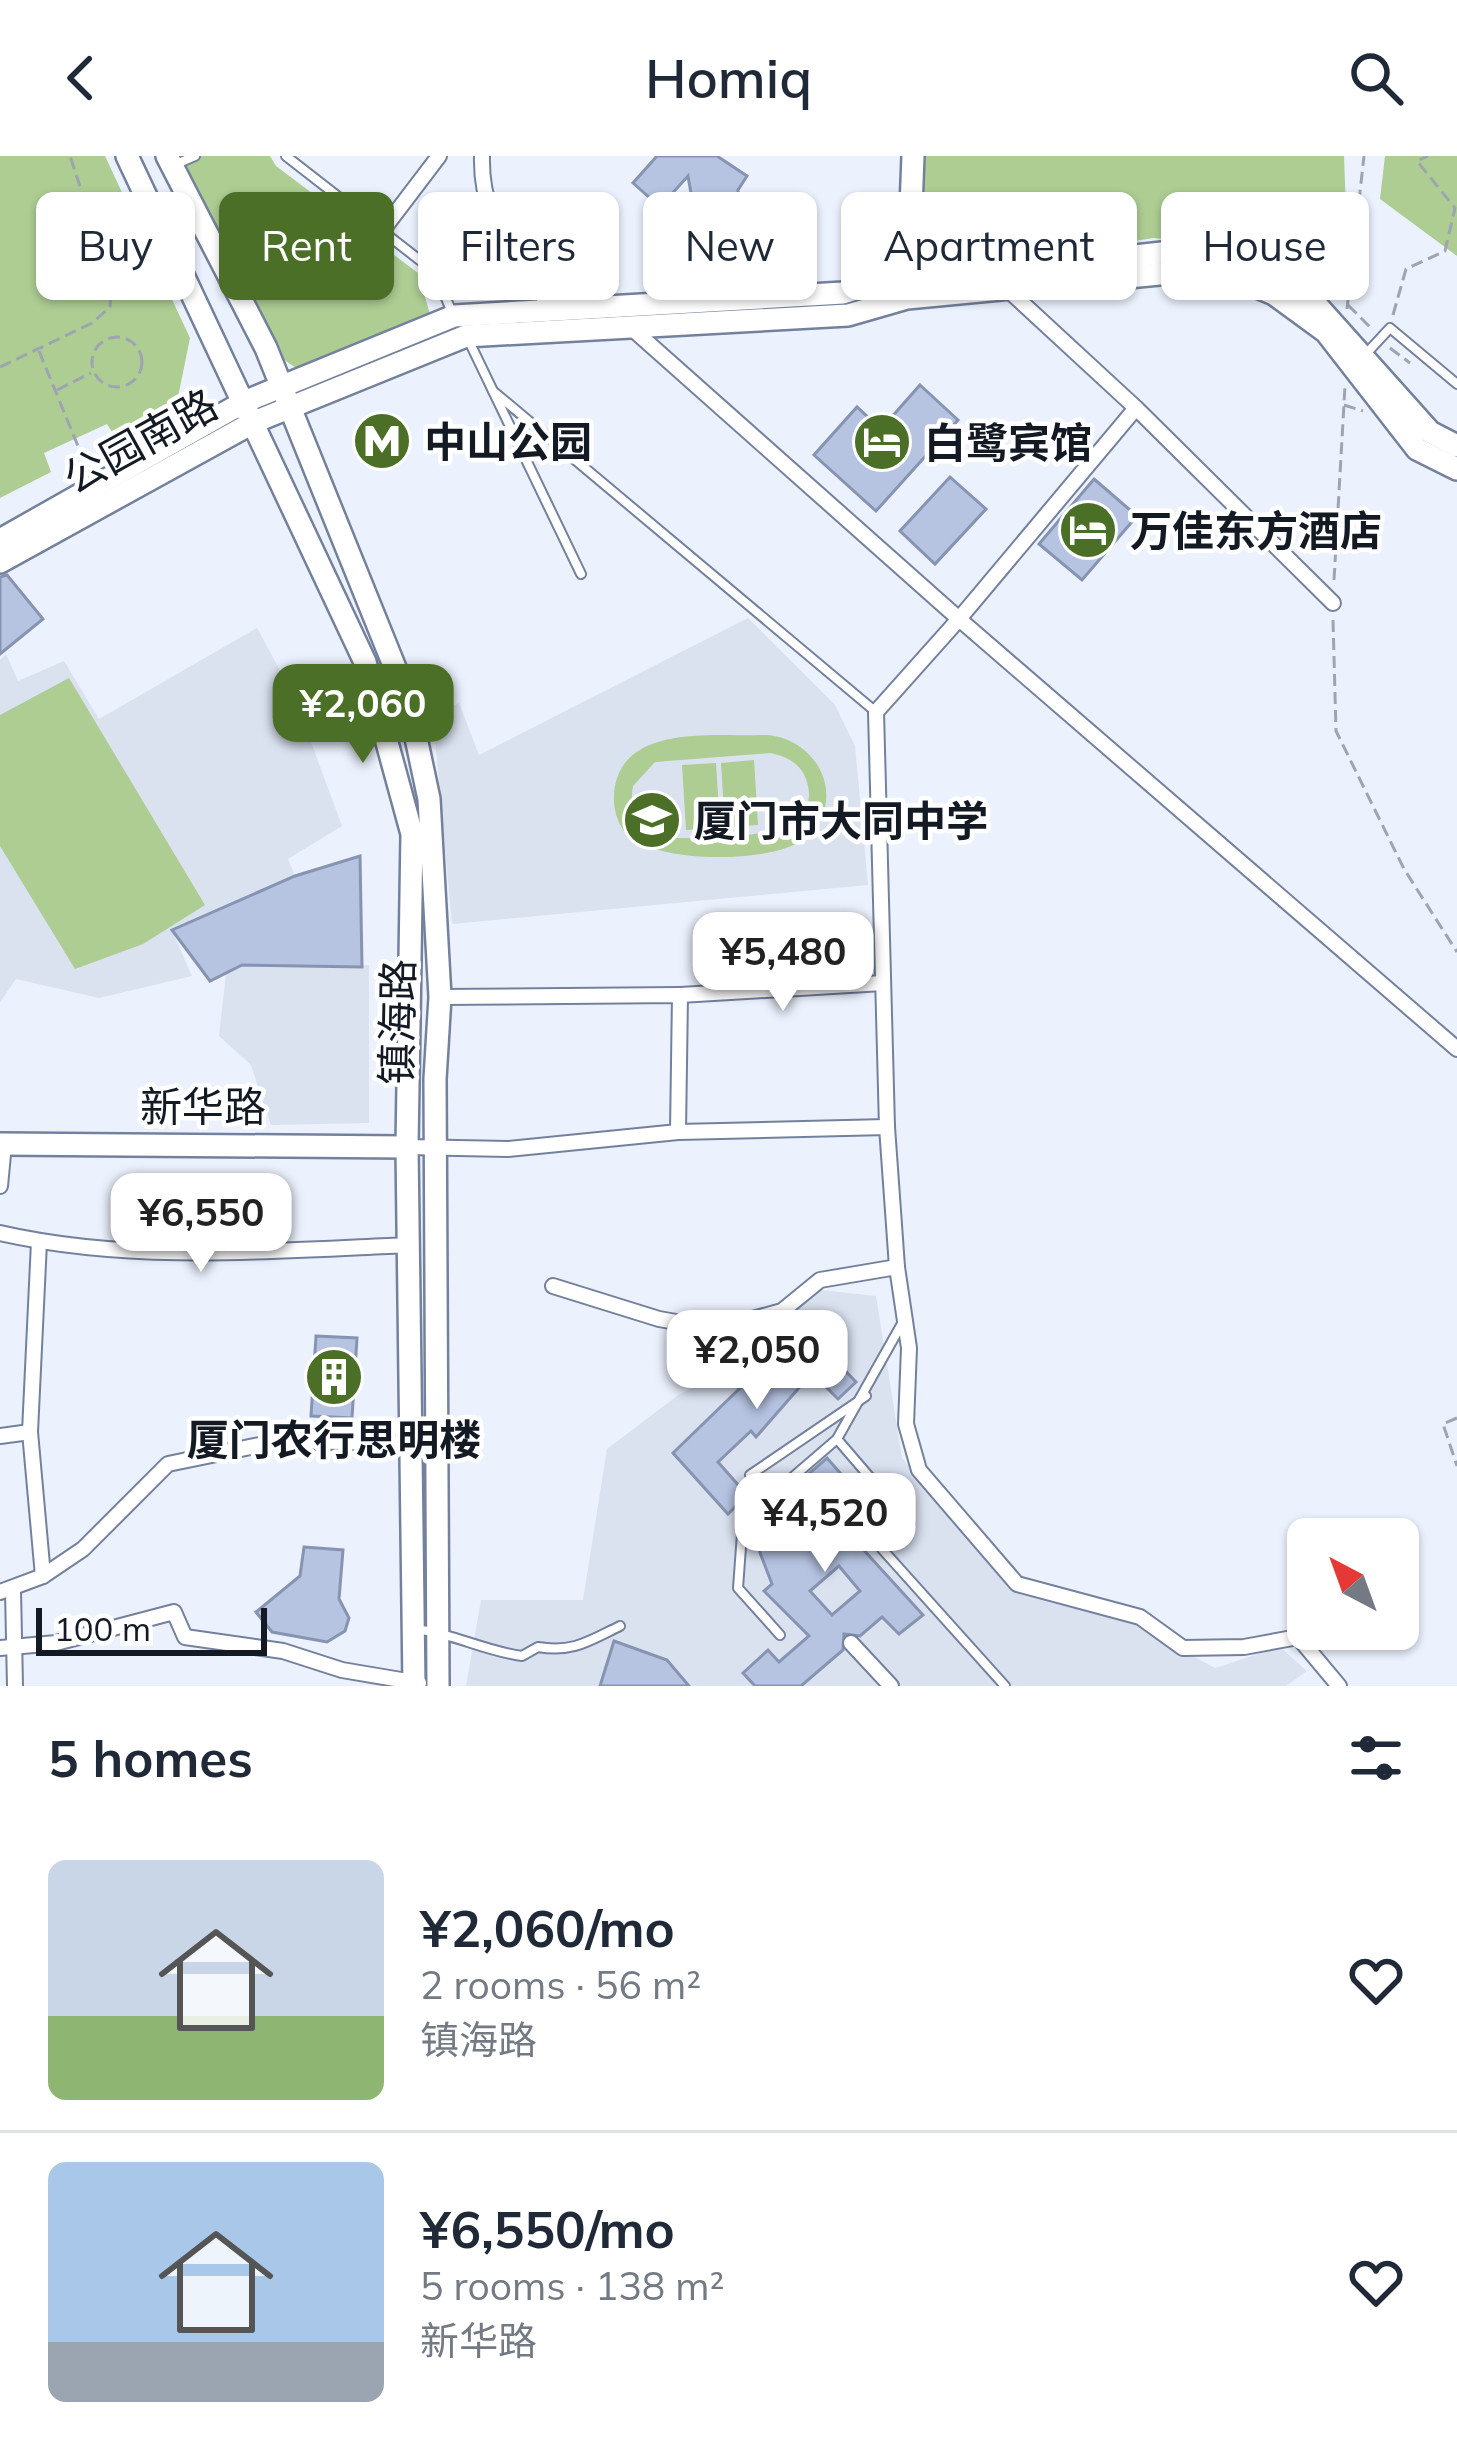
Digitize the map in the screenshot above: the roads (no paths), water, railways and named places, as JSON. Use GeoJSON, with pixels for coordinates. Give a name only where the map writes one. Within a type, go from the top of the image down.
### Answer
{"type":"FeatureCollection","features":[{"type":"Feature","properties":{"kind":"main road","name":"镇海路"},"geometry":{"type":"LineString","coordinates":[[127,156],[365,662],[412,833],[406,1147],[414,1684]]}},
{"type":"Feature","properties":{"kind":"main road"},"geometry":{"type":"LineString","coordinates":[[912,192],[913,156]]}},
{"type":"Feature","properties":{"kind":"main road","name":"镇海路"},"geometry":{"type":"LineString","coordinates":[[169,161],[266,348],[350,546],[408,700],[429,800],[440,997],[438,1685]]}},
{"type":"Feature","properties":{"kind":"main road"},"geometry":{"type":"LineString","coordinates":[[1137,256],[1171,252],[1250,262],[1303,290],[1345,331],[1355,355],[1417,449],[1457,469]]}},
{"type":"Feature","properties":{"kind":"main road"},"geometry":{"type":"LineString","coordinates":[[1137,277],[1170,273],[1236,278],[1274,294],[1355,355],[1430,432],[1457,446]]}},
{"type":"Feature","properties":{"kind":"main road"},"geometry":{"type":"LineString","coordinates":[[249,412],[279,386],[454,316],[841,293]]}},
{"type":"Feature","properties":{"kind":"main road"},"geometry":{"type":"LineString","coordinates":[[249,412],[288,409],[466,336],[848,315],[901,300]]}},
{"type":"Feature","properties":{"kind":"main road","name":"公园南路"},"geometry":{"type":"LineString","coordinates":[[0,539],[93,487],[249,412]]}},
{"type":"Feature","properties":{"kind":"main road","name":"公园南路"},"geometry":{"type":"LineString","coordinates":[[0,562],[249,412]]}},
{"type":"Feature","properties":{"kind":"main road","name":"新华路"},"geometry":{"type":"LineString","coordinates":[[2,1144],[406,1147]]}},
{"type":"Feature","properties":{"kind":"street"},"geometry":{"type":"LineString","coordinates":[[394,215],[439,156]]}},
{"type":"Feature","properties":{"kind":"street"},"geometry":{"type":"LineString","coordinates":[[482,156],[490,214],[510,252],[541,286],[549,310]]}},
{"type":"Feature","properties":{"kind":"street"},"geometry":{"type":"LineString","coordinates":[[1020,300],[1333,603]]}},
{"type":"Feature","properties":{"kind":"street"},"geometry":{"type":"LineString","coordinates":[[606,305],[958,619],[1457,1049]]}},
{"type":"Feature","properties":{"kind":"street"},"geometry":{"type":"LineString","coordinates":[[1136,408],[876,712],[887,1127],[904,1319],[906,1424],[919,1470],[1016,1584],[1140,1617],[1183,1648],[1244,1647],[1298,1637],[1339,1686]]}},
{"type":"Feature","properties":{"kind":"street"},"geometry":{"type":"LineString","coordinates":[[440,997],[680,995],[883,982]]}},
{"type":"Feature","properties":{"kind":"street"},"geometry":{"type":"LineString","coordinates":[[678,1132],[680,995]]}},
{"type":"Feature","properties":{"kind":"street"},"geometry":{"type":"LineString","coordinates":[[406,1147],[508,1149],[678,1132],[887,1127]]}},
{"type":"Feature","properties":{"kind":"street"},"geometry":{"type":"LineString","coordinates":[[0,1186],[2,1144]]}},
{"type":"Feature","properties":{"kind":"street"},"geometry":{"type":"LineString","coordinates":[[0,1233],[39,1242],[254,1252],[408,1245]]}},
{"type":"Feature","properties":{"kind":"street"},"geometry":{"type":"LineString","coordinates":[[39,1242],[30,1432],[44,1576]]}},
{"type":"Feature","properties":{"kind":"street"},"geometry":{"type":"LineString","coordinates":[[553,1286],[658,1319],[716,1329],[782,1310],[820,1280],[897,1267]]}},
{"type":"Feature","properties":{"kind":"street"},"geometry":{"type":"LineString","coordinates":[[0,1436],[30,1432]]}},
{"type":"Feature","properties":{"kind":"street"},"geometry":{"type":"LineString","coordinates":[[15,1686],[7,1647],[6,1591],[44,1576],[83,1549],[168,1464],[279,1441],[411,1443]]}},
{"type":"Feature","properties":{"kind":"street"},"geometry":{"type":"LineString","coordinates":[[7,1647],[56,1643],[174,1612],[185,1637],[283,1651],[343,1670],[438,1685]]}},
{"type":"Feature","properties":{"kind":"street"},"geometry":{"type":"LineString","coordinates":[[851,1643],[891,1686]]}},
{"type":"Feature","properties":{"kind":"lane"},"geometry":{"type":"LineString","coordinates":[[169,161],[195,156]]}},
{"type":"Feature","properties":{"kind":"lane"},"geometry":{"type":"LineString","coordinates":[[286,156],[332,192]]}},
{"type":"Feature","properties":{"kind":"lane"},"geometry":{"type":"LineString","coordinates":[[394,240],[435,272],[454,316]]}},
{"type":"Feature","properties":{"kind":"lane"},"geometry":{"type":"LineString","coordinates":[[1355,355],[1390,328],[1457,384]]}},
{"type":"Feature","properties":{"kind":"lane"},"geometry":{"type":"LineString","coordinates":[[466,336],[581,574]]}},
{"type":"Feature","properties":{"kind":"lane"},"geometry":{"type":"LineString","coordinates":[[493,392],[876,712]]}},
{"type":"Feature","properties":{"kind":"lane"},"geometry":{"type":"LineString","coordinates":[[780,1635],[738,1588],[743,1520],[837,1439],[866,1396],[904,1319]]}},
{"type":"Feature","properties":{"kind":"lane"},"geometry":{"type":"LineString","coordinates":[[750,1475],[866,1396]]}},
{"type":"Feature","properties":{"kind":"lane"},"geometry":{"type":"LineString","coordinates":[[837,1439],[910,1524],[882,1549],[1004,1686]]}},
{"type":"Feature","properties":{"kind":"lane"},"geometry":{"type":"LineString","coordinates":[[414,1629],[459,1636],[487,1651],[522,1656],[538,1647],[563,1651],[587,1645],[620,1626]]}},
{"type":"Feature","properties":{"kind":"place","name":"中山公园"},"geometry":{"type":"Point","coordinates":[382,441]}},
{"type":"Feature","properties":{"kind":"place","name":"白鹭宾馆"},"geometry":{"type":"Point","coordinates":[882,442]}},
{"type":"Feature","properties":{"kind":"place","name":"万佳东方酒店"},"geometry":{"type":"Point","coordinates":[1088,530]}},
{"type":"Feature","properties":{"kind":"place","name":"厦门市大同中学"},"geometry":{"type":"Point","coordinates":[652,820]}},
{"type":"Feature","properties":{"kind":"place","name":"厦门农行思明楼"},"geometry":{"type":"Point","coordinates":[334,1377]}}]}
